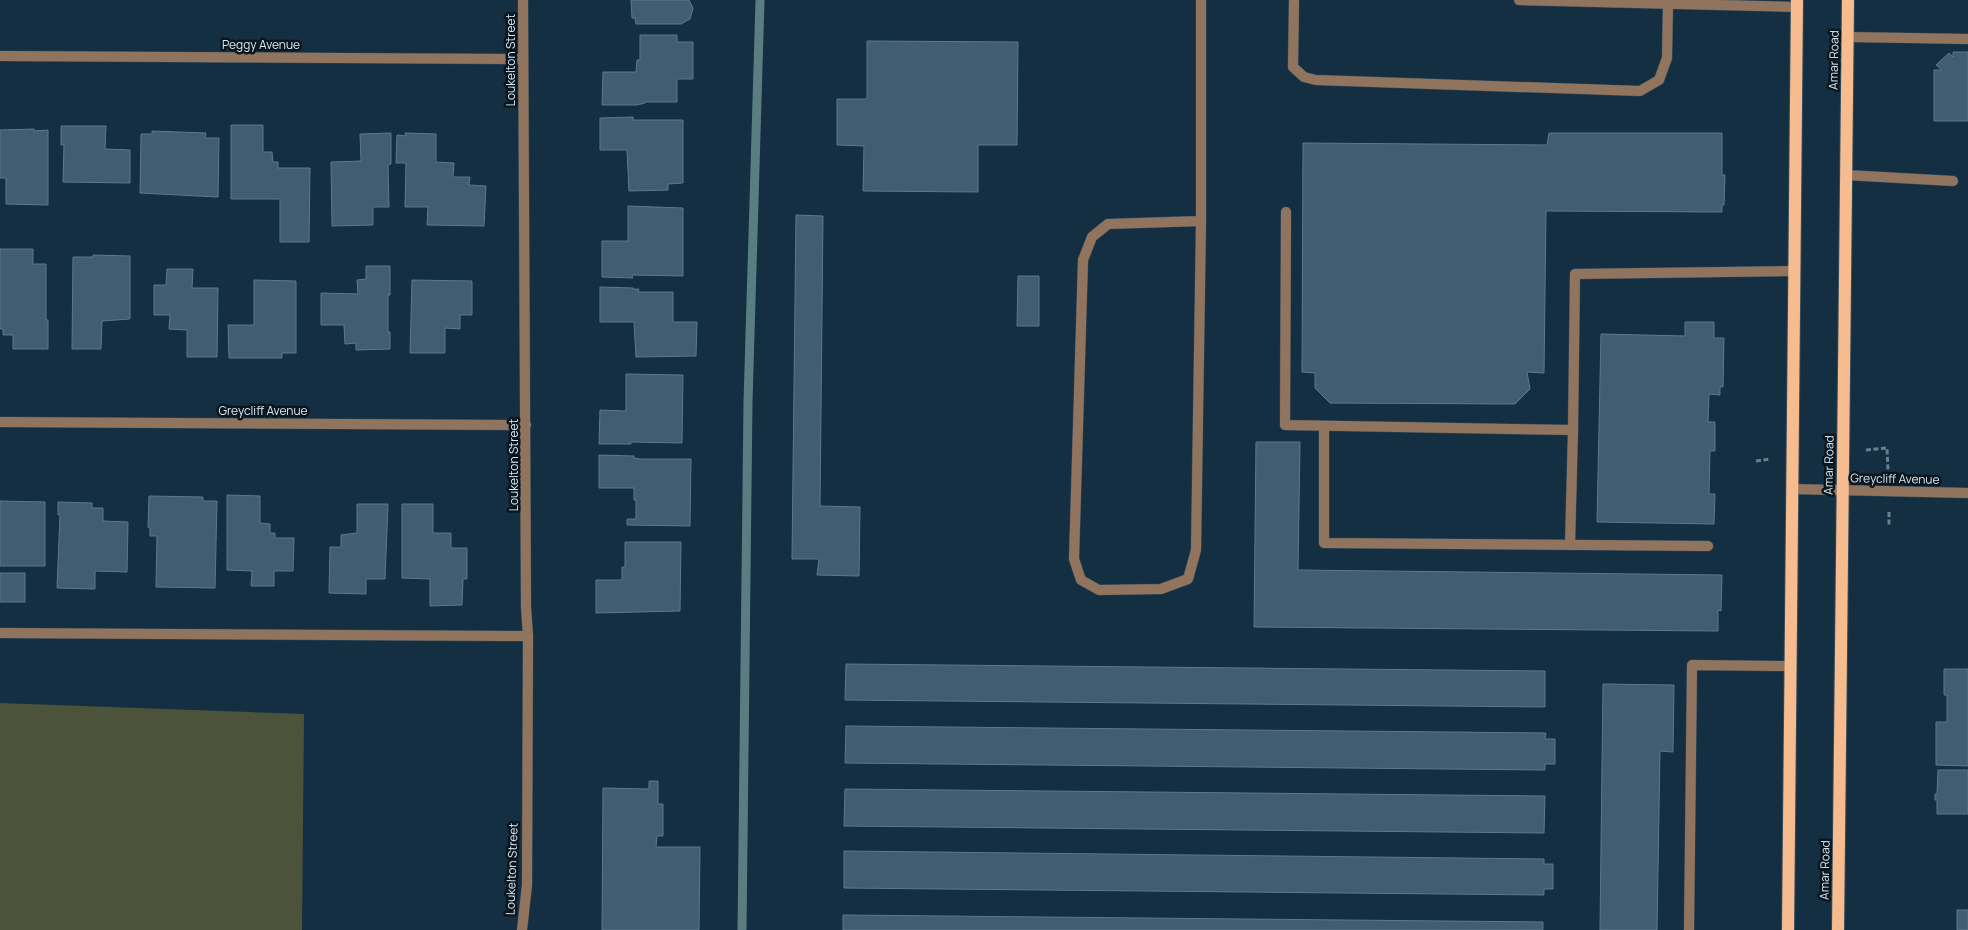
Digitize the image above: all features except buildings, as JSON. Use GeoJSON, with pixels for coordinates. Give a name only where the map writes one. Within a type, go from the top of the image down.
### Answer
{"type":"FeatureCollection","features":[{"type":"Feature","properties":{"kind":"main road","name":"Amar Road"},"geometry":{"type":"LineString","coordinates":[[1838,930],[1848,0]]}},
{"type":"Feature","properties":{"kind":"main road"},"geometry":{"type":"LineString","coordinates":[[1788,930],[1797,4]]}},
{"type":"Feature","properties":{"kind":"street","name":"Loukelton Street"},"geometry":{"type":"LineString","coordinates":[[522,930],[527,885],[528,636],[526,607],[523,0]]}},
{"type":"Feature","properties":{"kind":"street"},"geometry":{"type":"LineString","coordinates":[[1201,0],[1201,221],[1196,550],[1188,579],[1161,589],[1099,590],[1081,580],[1074,559],[1083,260],[1092,237],[1108,224],[1201,221]]}},
{"type":"Feature","properties":{"kind":"street"},"geometry":{"type":"LineString","coordinates":[[1294,0],[1293,67],[1304,77],[1316,80],[1640,92],[1659,80],[1666,58],[1668,4]]}},
{"type":"Feature","properties":{"kind":"street"},"geometry":{"type":"LineString","coordinates":[[1519,0],[1668,4],[1797,4]]}},
{"type":"Feature","properties":{"kind":"street"},"geometry":{"type":"LineString","coordinates":[[1848,38],[1968,40]]}},
{"type":"Feature","properties":{"kind":"street","name":"Peggy Avenue"},"geometry":{"type":"LineString","coordinates":[[0,56],[522,59]]}},
{"type":"Feature","properties":{"kind":"street"},"geometry":{"type":"LineString","coordinates":[[1846,175],[1953,181]]}},
{"type":"Feature","properties":{"kind":"street"},"geometry":{"type":"LineString","coordinates":[[1286,212],[1285,425],[1573,430]]}},
{"type":"Feature","properties":{"kind":"street"},"geometry":{"type":"LineString","coordinates":[[1570,545],[1576,274],[1794,271]]}},
{"type":"Feature","properties":{"kind":"street","name":"Greycliff Avenue"},"geometry":{"type":"LineString","coordinates":[[0,422],[526,425]]}},
{"type":"Feature","properties":{"kind":"street"},"geometry":{"type":"LineString","coordinates":[[1324,426],[1324,543],[1708,546]]}},
{"type":"Feature","properties":{"kind":"street","name":"Greycliff Avenue"},"geometry":{"type":"LineString","coordinates":[[1792,490],[1968,492]]}},
{"type":"Feature","properties":{"kind":"street"},"geometry":{"type":"LineString","coordinates":[[0,633],[528,636]]}},
{"type":"Feature","properties":{"kind":"street"},"geometry":{"type":"LineString","coordinates":[[1689,930],[1692,665],[1790,666]]}},
{"type":"Feature","properties":{"kind":"green space"},"geometry":{"type":"Polygon","coordinates":[[[0,703],[304,714],[302,930],[0,930],[0,703]]]}},
{"type":"Feature","properties":{"kind":"waterway"},"geometry":{"type":"LineString","coordinates":[[742,930],[748,402],[760,0]]}}]}
